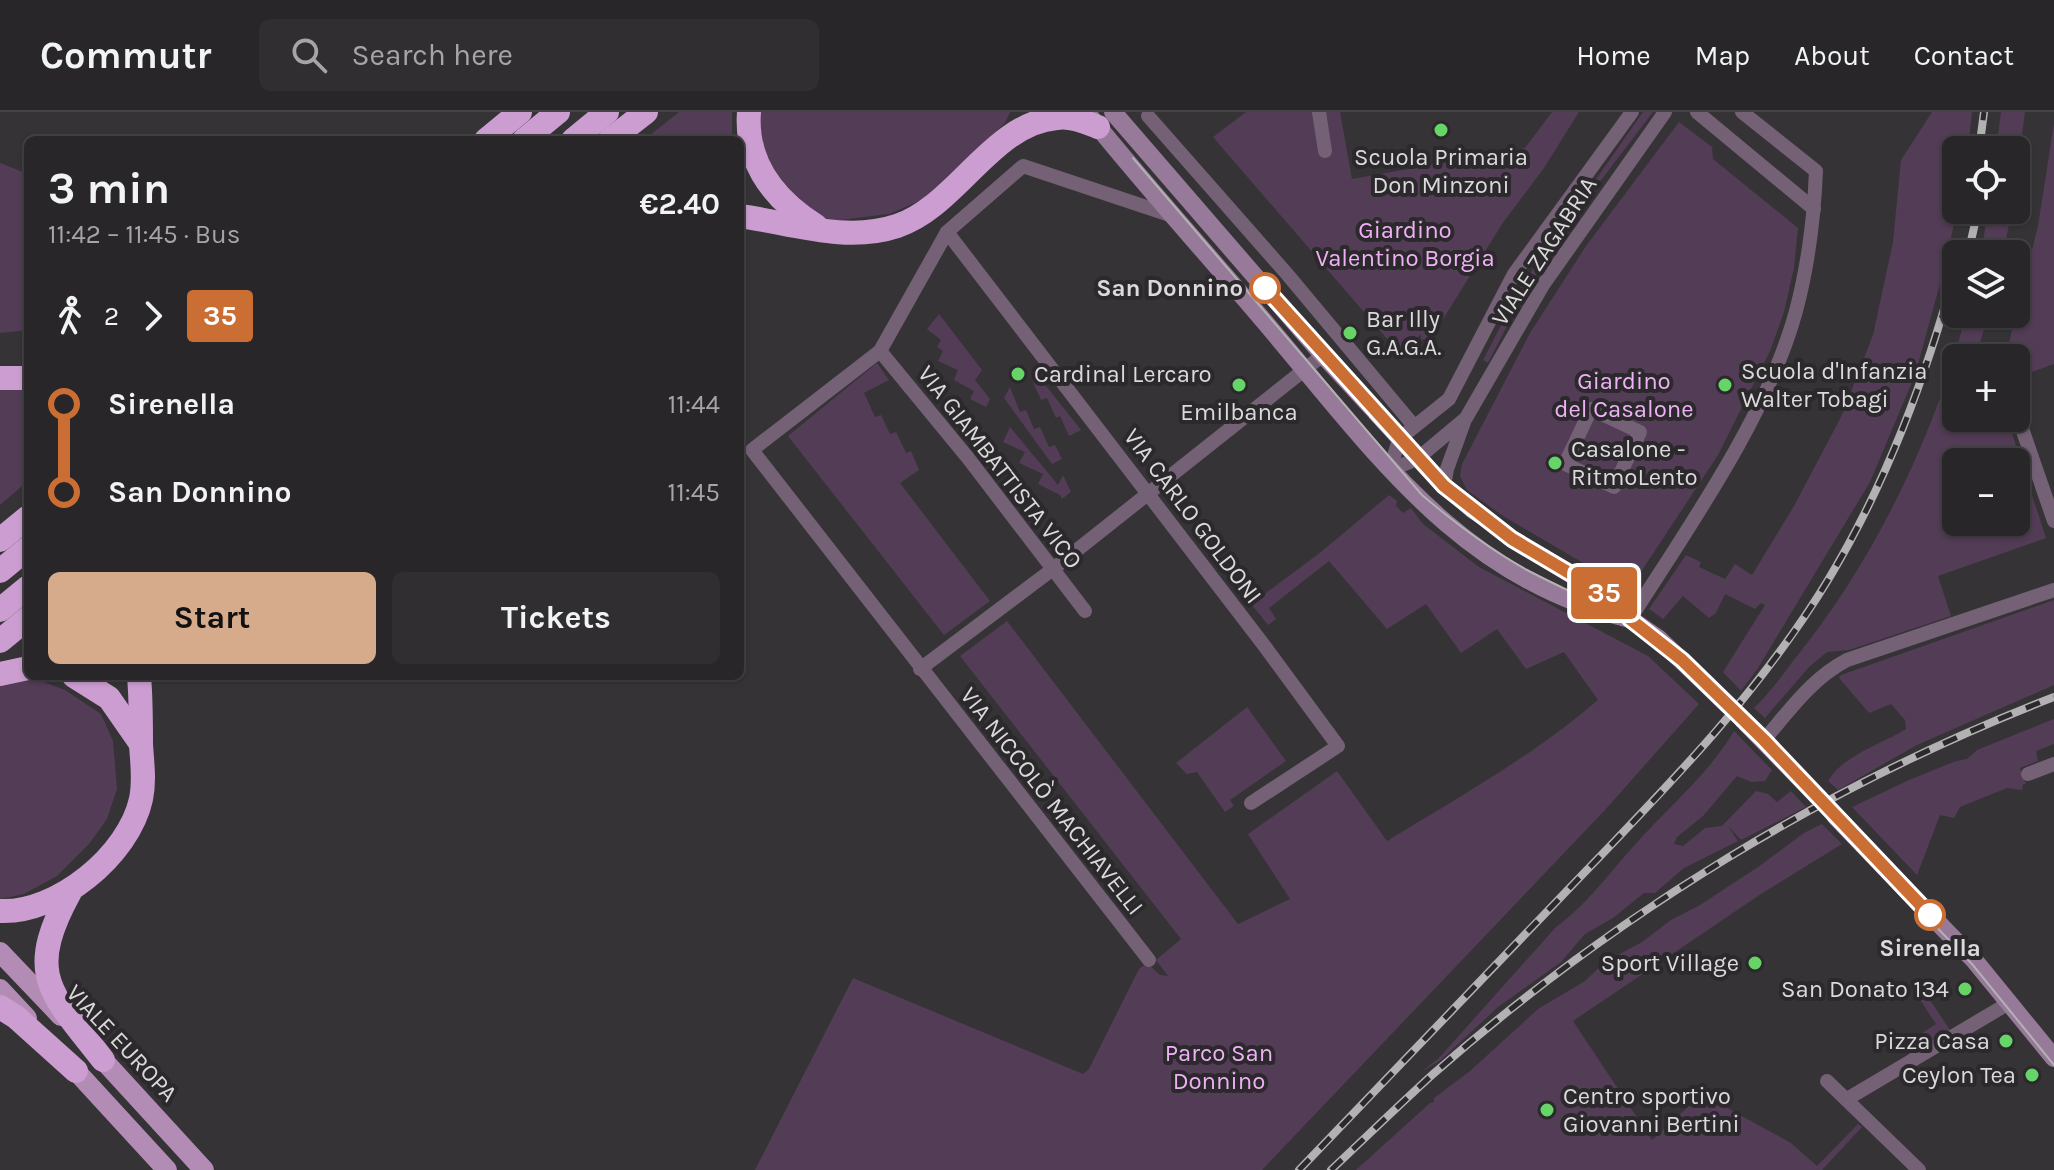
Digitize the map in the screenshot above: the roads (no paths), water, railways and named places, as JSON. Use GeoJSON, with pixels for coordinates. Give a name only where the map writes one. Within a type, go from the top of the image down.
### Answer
{"type":"FeatureCollection","features":[{"type":"Feature","properties":{"kind":"highway"},"geometry":{"type":"LineString","coordinates":[[491,136],[520,112]]}},
{"type":"Feature","properties":{"kind":"highway"},"geometry":{"type":"LineString","coordinates":[[529,136],[558,112]]}},
{"type":"Feature","properties":{"kind":"highway"},"geometry":{"type":"LineString","coordinates":[[578,136],[607,112]]}},
{"type":"Feature","properties":{"kind":"highway"},"geometry":{"type":"LineString","coordinates":[[615,136],[646,112]]}},
{"type":"Feature","properties":{"kind":"highway"},"geometry":{"type":"LineString","coordinates":[[749,112],[750,142],[761,174],[785,204],[822,229]]}},
{"type":"Feature","properties":{"kind":"highway"},"geometry":{"type":"LineString","coordinates":[[744,217],[864,233],[900,225],[918,216],[1009,136],[1038,115],[1099,117]]}},
{"type":"Feature","properties":{"kind":"highway"},"geometry":{"type":"LineString","coordinates":[[0,378],[24,378]]}},
{"type":"Feature","properties":{"kind":"highway"},"geometry":{"type":"LineString","coordinates":[[0,540],[24,520]]}},
{"type":"Feature","properties":{"kind":"highway"},"geometry":{"type":"LineString","coordinates":[[0,571],[24,551]]}},
{"type":"Feature","properties":{"kind":"highway"},"geometry":{"type":"LineString","coordinates":[[0,610],[24,590]]}},
{"type":"Feature","properties":{"kind":"highway"},"geometry":{"type":"LineString","coordinates":[[0,641],[24,621]]}},
{"type":"Feature","properties":{"kind":"highway"},"geometry":{"type":"LineString","coordinates":[[0,674],[24,669]]}},
{"type":"Feature","properties":{"kind":"highway"},"geometry":{"type":"LineString","coordinates":[[80,680],[109,698],[141,744]]}},
{"type":"Feature","properties":{"kind":"highway"},"geometry":{"type":"LineString","coordinates":[[103,1060],[54,997],[46,966],[49,941],[70,892],[120,841],[134,817],[143,788],[139,680]]}},
{"type":"Feature","properties":{"kind":"highway"},"geometry":{"type":"LineString","coordinates":[[0,911],[36,907],[70,892]]}},
{"type":"Feature","properties":{"kind":"highway"},"geometry":{"type":"LineString","coordinates":[[0,1007],[16,1017],[76,1071]]}},
{"type":"Feature","properties":{"kind":"main road"},"geometry":{"type":"LineString","coordinates":[[1099,117],[1175,217],[1304,370],[1390,470],[1444,524],[1503,565],[1555,595],[1630,619],[1659,639],[1729,706]]}},
{"type":"Feature","properties":{"kind":"main road"},"geometry":{"type":"LineString","coordinates":[[1099,117],[1444,486],[1512,539],[1615,600],[1630,619]]}},
{"type":"Feature","properties":{"kind":"main road"},"geometry":{"type":"LineString","coordinates":[[1743,720],[1820,799]]}},
{"type":"Feature","properties":{"kind":"main road"},"geometry":{"type":"LineString","coordinates":[[1835,816],[1974,960],[2054,1058]]}},
{"type":"Feature","properties":{"kind":"main road","name":"VIALE EUROPA"},"geometry":{"type":"LineString","coordinates":[[0,952],[204,1170]]}},
{"type":"Feature","properties":{"kind":"main road"},"geometry":{"type":"LineString","coordinates":[[0,989],[166,1169]]}},
{"type":"Feature","properties":{"kind":"main road"},"geometry":{"type":"LineString","coordinates":[[179,1143],[217,1170]]}},
{"type":"Feature","properties":{"kind":"street"},"geometry":{"type":"LineString","coordinates":[[1319,112],[1325,151]]}},
{"type":"Feature","properties":{"kind":"street","name":"VIALE ZAGABRIA"},"geometry":{"type":"LineString","coordinates":[[1399,439],[1449,399],[1514,274],[1632,112]]}},
{"type":"Feature","properties":{"kind":"street","name":"VIALE ZAGABRIA"},"geometry":{"type":"LineString","coordinates":[[1444,486],[1466,418],[1543,285],[1665,112]]}},
{"type":"Feature","properties":{"kind":"street"},"geometry":{"type":"LineString","coordinates":[[1697,112],[1814,209]]}},
{"type":"Feature","properties":{"kind":"street"},"geometry":{"type":"LineString","coordinates":[[1630,619],[1728,463],[1780,356],[1796,311],[1814,209],[1816,171],[1742,112]]}},
{"type":"Feature","properties":{"kind":"street"},"geometry":{"type":"LineString","coordinates":[[1148,116],[1414,426]]}},
{"type":"Feature","properties":{"kind":"street","name":"VIA NICCOLÒ MACHIAVELLI"},"geometry":{"type":"LineString","coordinates":[[1149,960],[752,450],[880,351],[947,232],[1023,166],[1175,217]]}},
{"type":"Feature","properties":{"kind":"street","name":"VIA CARLO GOLDONI"},"geometry":{"type":"LineString","coordinates":[[947,232],[1338,746],[1251,803]]}},
{"type":"Feature","properties":{"kind":"street","name":"VIA GIAMBATTISTA VICO"},"geometry":{"type":"LineString","coordinates":[[880,351],[968,458],[1085,611]]}},
{"type":"Feature","properties":{"kind":"street"},"geometry":{"type":"LineString","coordinates":[[920,669],[1053,569],[1323,355]]}},
{"type":"Feature","properties":{"kind":"street"},"geometry":{"type":"LineString","coordinates":[[1591,409],[1640,432],[1614,487],[1565,464],[1591,409]]}},
{"type":"Feature","properties":{"kind":"street","name":"VIALE ZAGABRIA"},"geometry":{"type":"LineString","coordinates":[[1390,470],[1417,459],[1466,418]]}},
{"type":"Feature","properties":{"kind":"street"},"geometry":{"type":"LineString","coordinates":[[2023,432],[2054,521]]}},
{"type":"Feature","properties":{"kind":"street"},"geometry":{"type":"LineString","coordinates":[[1390,470],[1399,439]]}},
{"type":"Feature","properties":{"kind":"street"},"geometry":{"type":"LineString","coordinates":[[1764,740],[1831,668],[2054,590]]}},
{"type":"Feature","properties":{"kind":"street"},"geometry":{"type":"LineString","coordinates":[[2028,774],[2054,764]]}},
{"type":"Feature","properties":{"kind":"street"},"geometry":{"type":"LineString","coordinates":[[1847,1099],[2009,1003]]}},
{"type":"Feature","properties":{"kind":"street"},"geometry":{"type":"LineString","coordinates":[[1827,1081],[1919,1170]]}},
{"type":"Feature","properties":{"kind":"tram line"},"geometry":{"type":"LineString","coordinates":[[1133,158],[1422,495],[1513,562],[1606,609],[1657,642],[1727,709]]}},
{"type":"Feature","properties":{"kind":"tram line"},"geometry":{"type":"LineString","coordinates":[[1370,417],[1433,485],[1468,516],[1552,571]]}},
{"type":"Feature","properties":{"kind":"tram line"},"geometry":{"type":"LineString","coordinates":[[1741,723],[1816,801]]}},
{"type":"Feature","properties":{"kind":"tram line"},"geometry":{"type":"LineString","coordinates":[[1832,818],[1972,964],[2054,1065]]}},
{"type":"Feature","properties":{"kind":"railway"},"geometry":{"type":"LineString","coordinates":[[1981,136],[1984,112]]}},
{"type":"Feature","properties":{"kind":"railway"},"geometry":{"type":"LineString","coordinates":[[1971,240],[1975,224]]}},
{"type":"Feature","properties":{"kind":"railway"},"geometry":{"type":"LineString","coordinates":[[1299,1170],[1667,785],[1769,666],[1828,580],[1869,505],[1918,389],[1942,315]]}},
{"type":"Feature","properties":{"kind":"railway"},"geometry":{"type":"LineString","coordinates":[[1331,1170],[1432,1075],[1502,1016],[1649,908],[1726,859],[1887,770],[2054,697]]}},
{"type":"Feature","properties":{"kind":"place","name":"Scuola Primaria Don Minzoni"},"geometry":{"type":"Point","coordinates":[1441,130]}},
{"type":"Feature","properties":{"kind":"place","name":"San Donnino"},"geometry":{"type":"Point","coordinates":[1265,288]}},
{"type":"Feature","properties":{"kind":"place","name":"Bar Illy G.A.G.A."},"geometry":{"type":"Point","coordinates":[1350,333]}},
{"type":"Feature","properties":{"kind":"place","name":"Cardinal Lercaro"},"geometry":{"type":"Point","coordinates":[1018,374]}},
{"type":"Feature","properties":{"kind":"place","name":"Emilbanca"},"geometry":{"type":"Point","coordinates":[1239,385]}},
{"type":"Feature","properties":{"kind":"place","name":"Scuola d'Infanzia Walter Tobagi"},"geometry":{"type":"Point","coordinates":[1725,385]}},
{"type":"Feature","properties":{"kind":"place","name":"Casalone - RitmoLento"},"geometry":{"type":"Point","coordinates":[1555,463]}},
{"type":"Feature","properties":{"kind":"place","name":"Sirenella"},"geometry":{"type":"Point","coordinates":[1930,915]}},
{"type":"Feature","properties":{"kind":"place","name":"Sport Village"},"geometry":{"type":"Point","coordinates":[1755,963]}},
{"type":"Feature","properties":{"kind":"place","name":"San Donato 134"},"geometry":{"type":"Point","coordinates":[1965,989]}},
{"type":"Feature","properties":{"kind":"place","name":"Pizza Casa"},"geometry":{"type":"Point","coordinates":[2006,1041]}},
{"type":"Feature","properties":{"kind":"place","name":"Ceylon Tea"},"geometry":{"type":"Point","coordinates":[2032,1075]}},
{"type":"Feature","properties":{"kind":"place","name":"Centro sportivo Giovanni Bertini"},"geometry":{"type":"Point","coordinates":[1547,1110]}},
{"type":"Feature","properties":{"kind":"park label","name":"Giardino Valentino Borgia"},"geometry":{"type":"Point","coordinates":[1405,244]}},
{"type":"Feature","properties":{"kind":"park label","name":"Giardino del Casalone"},"geometry":{"type":"Point","coordinates":[1624,395]}},
{"type":"Feature","properties":{"kind":"park label","name":"Parco San Donnino"},"geometry":{"type":"Point","coordinates":[1219,1067]}}]}
